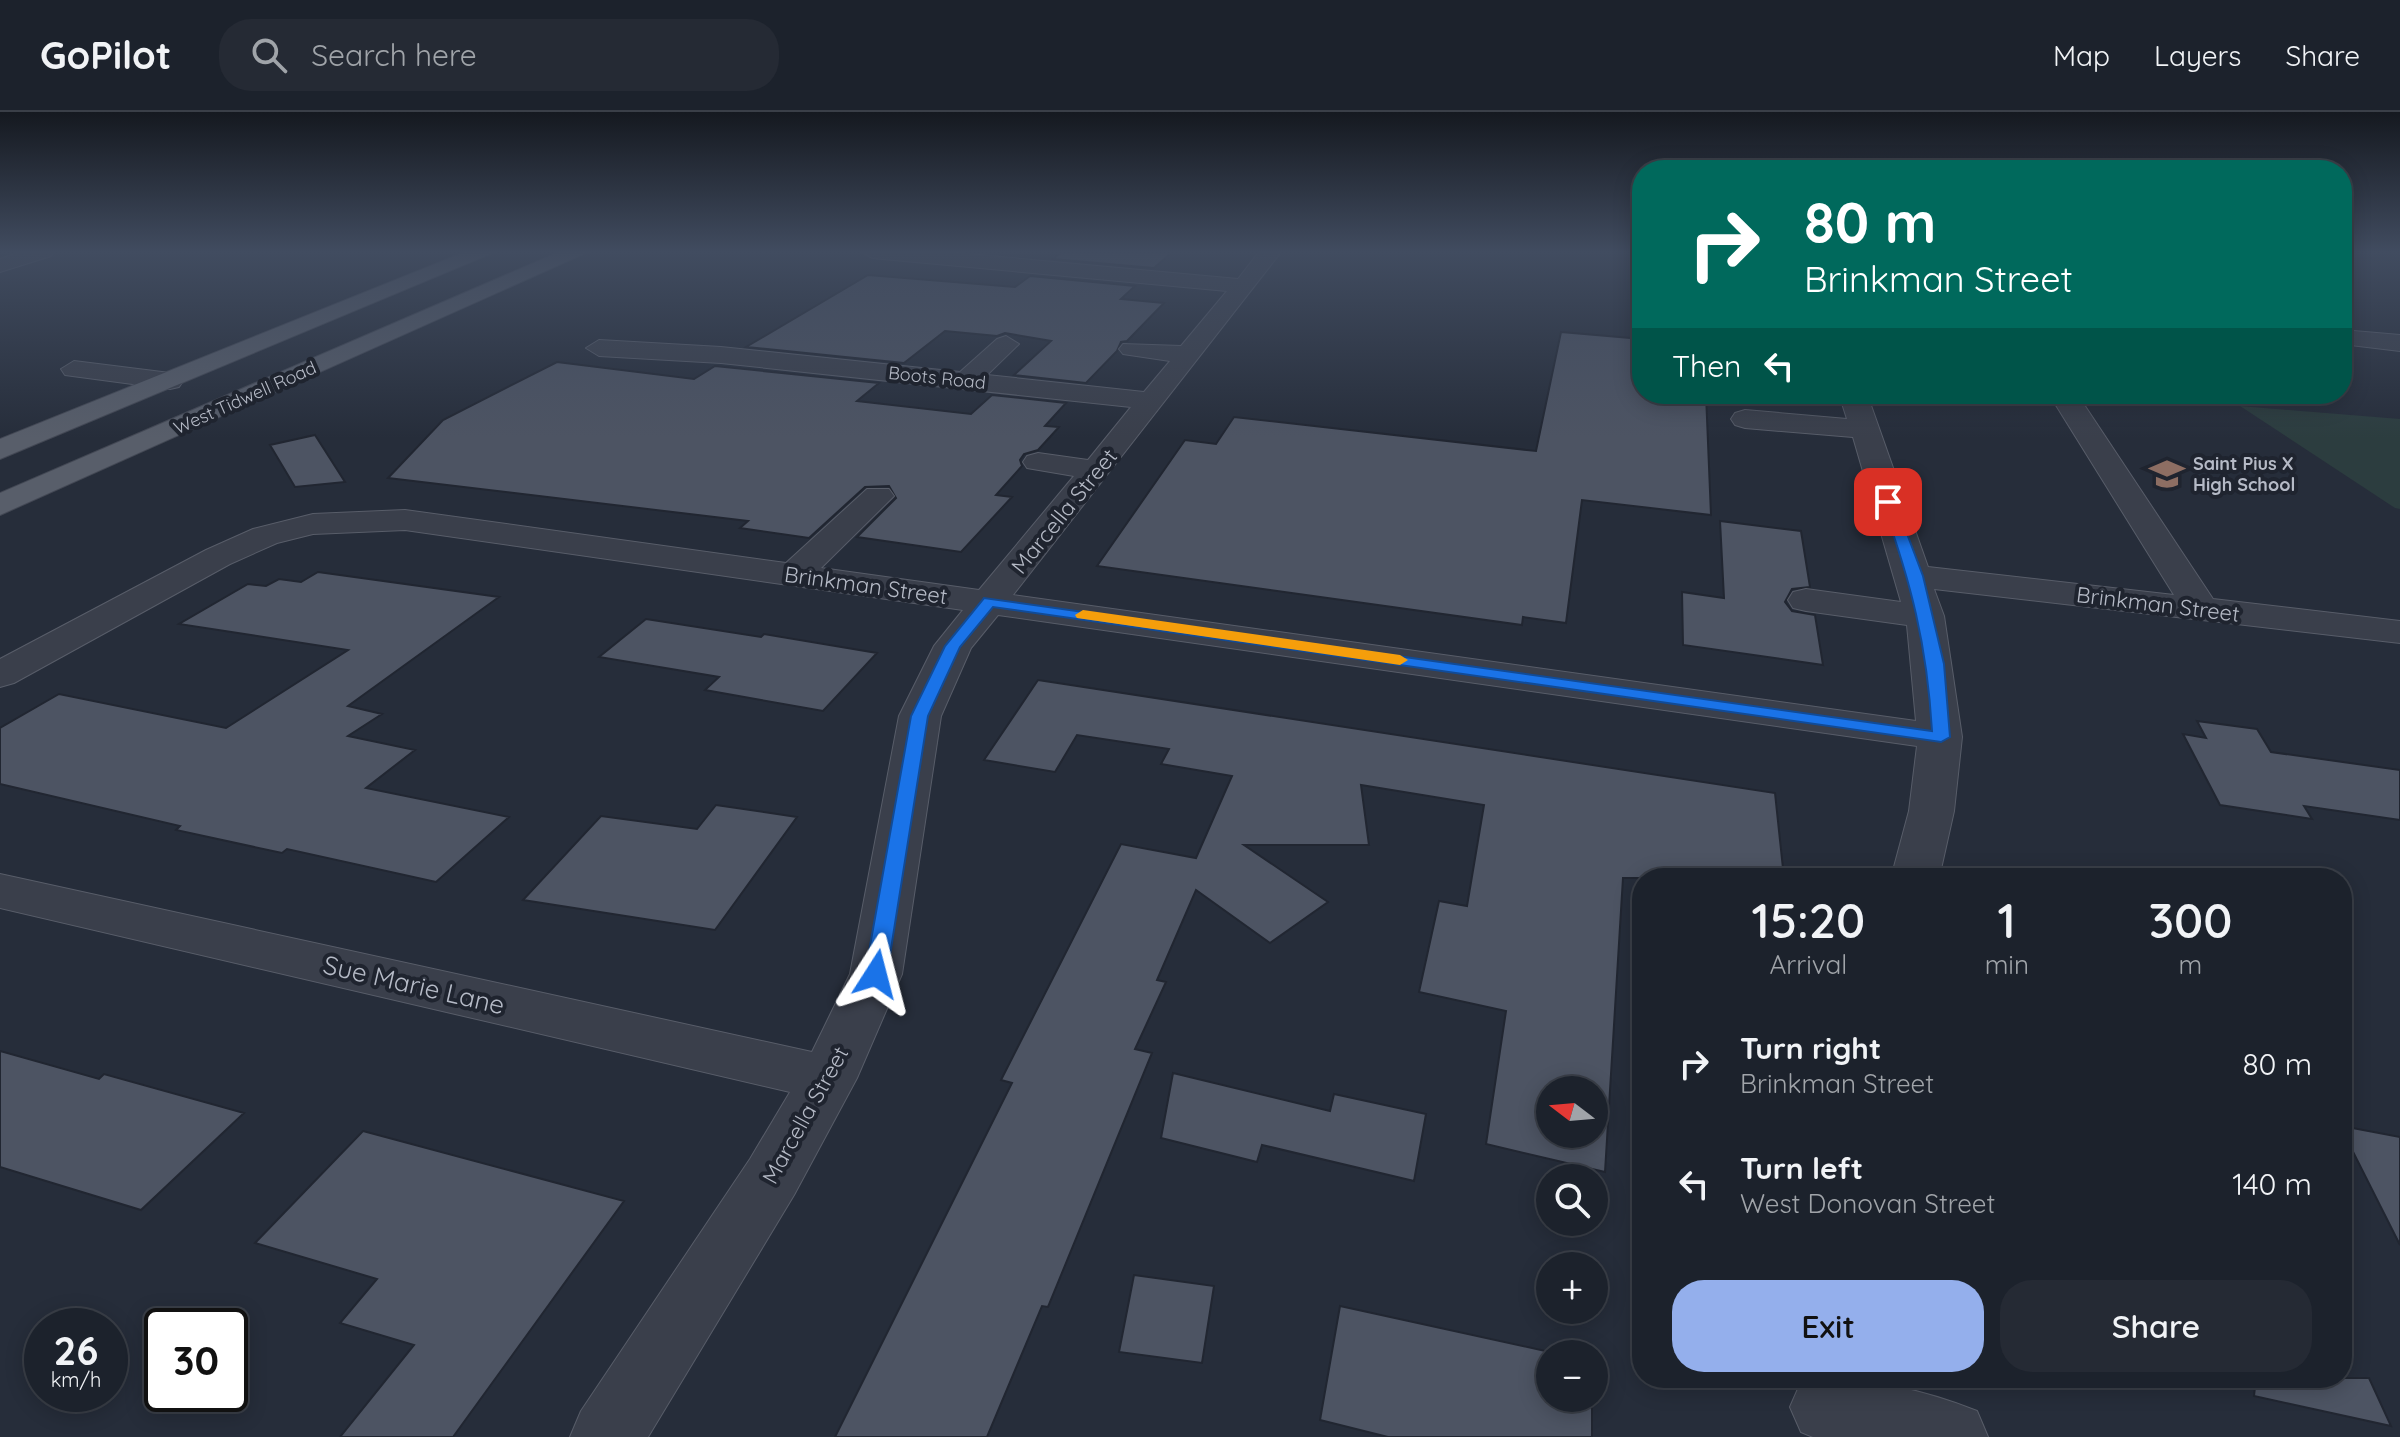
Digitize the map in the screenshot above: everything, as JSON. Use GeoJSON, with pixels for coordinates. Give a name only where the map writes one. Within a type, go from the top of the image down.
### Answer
{"type":"FeatureCollection","features":[{"type":"Feature","properties":{"kind":"main road","name":"West Tidwell Road"},"geometry":{"type":"LineString","coordinates":[[4,446],[334,314]]}},
{"type":"Feature","properties":{"kind":"main road","name":"West Tidwell Road"},"geometry":{"type":"LineString","coordinates":[[0,505],[436,314]]}},
{"type":"Feature","properties":{"kind":"main road"},"geometry":{"type":"LineString","coordinates":[[160,385],[238,400]]}},
{"type":"Feature","properties":{"kind":"street","name":"Marcella Street"},"geometry":{"type":"LineString","coordinates":[[607,1437],[772,1177],[828,1078],[876,974],[920,716],[953,646],[990,602],[1047,502],[1097,470],[1223,314]]}},
{"type":"Feature","properties":{"kind":"street"},"geometry":{"type":"LineString","coordinates":[[721,355],[760,330]]}},
{"type":"Feature","properties":{"kind":"street"},"geometry":{"type":"LineString","coordinates":[[2352,338],[2400,343]]}},
{"type":"Feature","properties":{"kind":"street"},"geometry":{"type":"LineString","coordinates":[[966,381],[1006,344]]}},
{"type":"Feature","properties":{"kind":"street","name":"Boots Road"},"geometry":{"type":"LineString","coordinates":[[599,348],[721,355],[1154,401]]}},
{"type":"Feature","properties":{"kind":"street"},"geometry":{"type":"LineString","coordinates":[[1132,349],[1190,355]]}},
{"type":"Feature","properties":{"kind":"street"},"geometry":{"type":"LineString","coordinates":[[74,369],[160,385]]}},
{"type":"Feature","properties":{"kind":"street"},"geometry":{"type":"LineString","coordinates":[[1856,404],[1916,576],[1936,664],[1941,737],[1929,835],[1918,868]]}},
{"type":"Feature","properties":{"kind":"street"},"geometry":{"type":"LineString","coordinates":[[2069,404],[2201,609]]}},
{"type":"Feature","properties":{"kind":"street"},"geometry":{"type":"LineString","coordinates":[[1745,419],[1865,429]]}},
{"type":"Feature","properties":{"kind":"street"},"geometry":{"type":"LineString","coordinates":[[1038,462],[1097,470]]}},
{"type":"Feature","properties":{"kind":"street"},"geometry":{"type":"LineString","coordinates":[[794,575],[878,496]]}},
{"type":"Feature","properties":{"kind":"street","name":"Brinkman Street"},"geometry":{"type":"LineString","coordinates":[[0,675],[218,557],[265,536],[313,524],[405,520],[1941,737]]}},
{"type":"Feature","properties":{"kind":"street","name":"Brinkman Street"},"geometry":{"type":"LineString","coordinates":[[1916,576],[2400,632]]}},
{"type":"Feature","properties":{"kind":"street"},"geometry":{"type":"LineString","coordinates":[[1806,600],[1925,616]]}},
{"type":"Feature","properties":{"kind":"street","name":"Sue Marie Lane"},"geometry":{"type":"LineString","coordinates":[[0,891],[828,1078]]}},
{"type":"Feature","properties":{"kind":"street"},"geometry":{"type":"LineString","coordinates":[[1828,1407],[1951,1437]]}},
{"type":"Feature","properties":{"kind":"shaded area"},"geometry":{"type":"Polygon","coordinates":[[[2240,406],[2400,419],[2400,509],[2395,508],[2240,406]]]}},
{"type":"Feature","properties":{"kind":"building"},"geometry":{"type":"Polygon","coordinates":[[[802,314],[1153,314],[1127,341],[1121,342],[1117,351],[1086,383],[1014,375],[1051,341],[1005,333],[997,336],[945,331],[904,363],[746,347],[802,314]]]}},
{"type":"Feature","properties":{"kind":"building"},"geometry":{"type":"Polygon","coordinates":[[[1561,332],[1632,338],[1632,404],[1706,404],[1711,515],[1582,500],[1566,623],[1523,617],[1522,625],[1097,566],[1185,440],[1216,444],[1234,417],[1536,451],[1561,332]]]}},
{"type":"Feature","properties":{"kind":"building"},"geometry":{"type":"Polygon","coordinates":[[[557,362],[694,379],[715,366],[879,383],[857,401],[971,414],[992,395],[1066,403],[1045,426],[1059,427],[1038,450],[1024,454],[1020,460],[1022,466],[996,495],[1012,497],[961,552],[857,537],[896,498],[889,486],[865,487],[809,538],[740,528],[748,521],[388,478],[443,420],[557,362]]]}},
{"type":"Feature","properties":{"kind":"building"},"geometry":{"type":"Polygon","coordinates":[[[315,435],[345,482],[295,487],[270,445],[315,435]]]}},
{"type":"Feature","properties":{"kind":"building"},"geometry":{"type":"Polygon","coordinates":[[[1720,521],[1801,531],[1810,587],[1792,589],[1785,602],[1792,611],[1815,615],[1823,665],[1683,645],[1682,592],[1724,598],[1720,521]]]}},
{"type":"Feature","properties":{"kind":"building"},"geometry":{"type":"Polygon","coordinates":[[[318,572],[499,597],[348,706],[382,714],[348,736],[415,750],[366,788],[509,817],[436,882],[287,849],[282,853],[176,830],[180,826],[0,784],[0,728],[59,694],[226,728],[348,650],[179,624],[248,584],[266,586],[279,579],[301,582],[318,572]]]}},
{"type":"Feature","properties":{"kind":"building"},"geometry":{"type":"Polygon","coordinates":[[[646,619],[877,653],[823,711],[705,690],[719,677],[599,657],[646,619]]]}},
{"type":"Feature","properties":{"kind":"building"},"geometry":{"type":"Polygon","coordinates":[[[1038,680],[1775,793],[1783,868],[1632,868],[1632,878],[1623,878],[1608,1123],[1608,1076],[1536,1076],[1536,1148],[1606,1148],[1605,1164],[1571,1164],[1486,1144],[1506,1011],[1419,992],[1439,901],[1467,906],[1484,805],[1361,785],[1369,845],[1244,845],[1328,902],[1270,943],[1196,890],[1157,980],[1166,982],[1135,1049],[1152,1053],[1048,1307],[1042,1306],[987,1437],[835,1437],[1012,1083],[1001,1080],[1121,844],[1196,858],[1232,776],[1161,764],[1169,749],[1077,735],[1055,772],[984,760],[1038,680]]]}},
{"type":"Feature","properties":{"kind":"building"},"geometry":{"type":"Polygon","coordinates":[[[2197,721],[2257,729],[2271,752],[2400,770],[2400,820],[2304,806],[2312,819],[2220,805],[2183,734],[2206,738],[2197,721]]]}},
{"type":"Feature","properties":{"kind":"building"},"geometry":{"type":"Polygon","coordinates":[[[716,805],[797,817],[715,930],[523,900],[601,816],[697,829],[716,805]]]}},
{"type":"Feature","properties":{"kind":"building"},"geometry":{"type":"Polygon","coordinates":[[[0,1051],[99,1079],[104,1074],[244,1113],[141,1210],[0,1167],[0,1051]]]}},
{"type":"Feature","properties":{"kind":"building"},"geometry":{"type":"Polygon","coordinates":[[[1173,1073],[1330,1111],[1334,1094],[1426,1114],[1414,1181],[1262,1145],[1257,1162],[1161,1138],[1173,1073]]]}},
{"type":"Feature","properties":{"kind":"building"},"geometry":{"type":"Polygon","coordinates":[[[2352,1128],[2400,1137],[2400,1245],[2352,1150],[2352,1128]]]}},
{"type":"Feature","properties":{"kind":"building"},"geometry":{"type":"Polygon","coordinates":[[[363,1131],[624,1201],[453,1437],[340,1437],[414,1345],[340,1323],[377,1279],[255,1243],[363,1131]]]}},
{"type":"Feature","properties":{"kind":"building"},"geometry":{"type":"Polygon","coordinates":[[[1134,1275],[1214,1286],[1202,1363],[1119,1352],[1134,1275]]]}},
{"type":"Feature","properties":{"kind":"building"},"geometry":{"type":"Polygon","coordinates":[[[1340,1306],[1536,1349],[1536,1412],[1592,1412],[1592,1437],[1388,1437],[1320,1420],[1340,1306]]]}},
{"type":"Feature","properties":{"kind":"building"},"geometry":{"type":"Polygon","coordinates":[[[2352,1378],[2369,1378],[2391,1426],[2254,1396],[2255,1388],[2352,1388],[2352,1378]]]}},
{"type":"Feature","properties":{"kind":"slow traffic"},"geometry":{"type":"LineString","coordinates":[[1083,615],[1400,660]]}},
{"type":"Feature","properties":{"kind":"place","name":"Saint Pius X High School"},"geometry":{"type":"Point","coordinates":[2167,474]}},
{"type":"Feature","properties":{"kind":"route"},"geometry":{"type":"LineString","coordinates":[[876,974],[920,716],[953,646],[990,602],[1941,737],[1936,664],[1916,576],[1888,502]]}}]}
